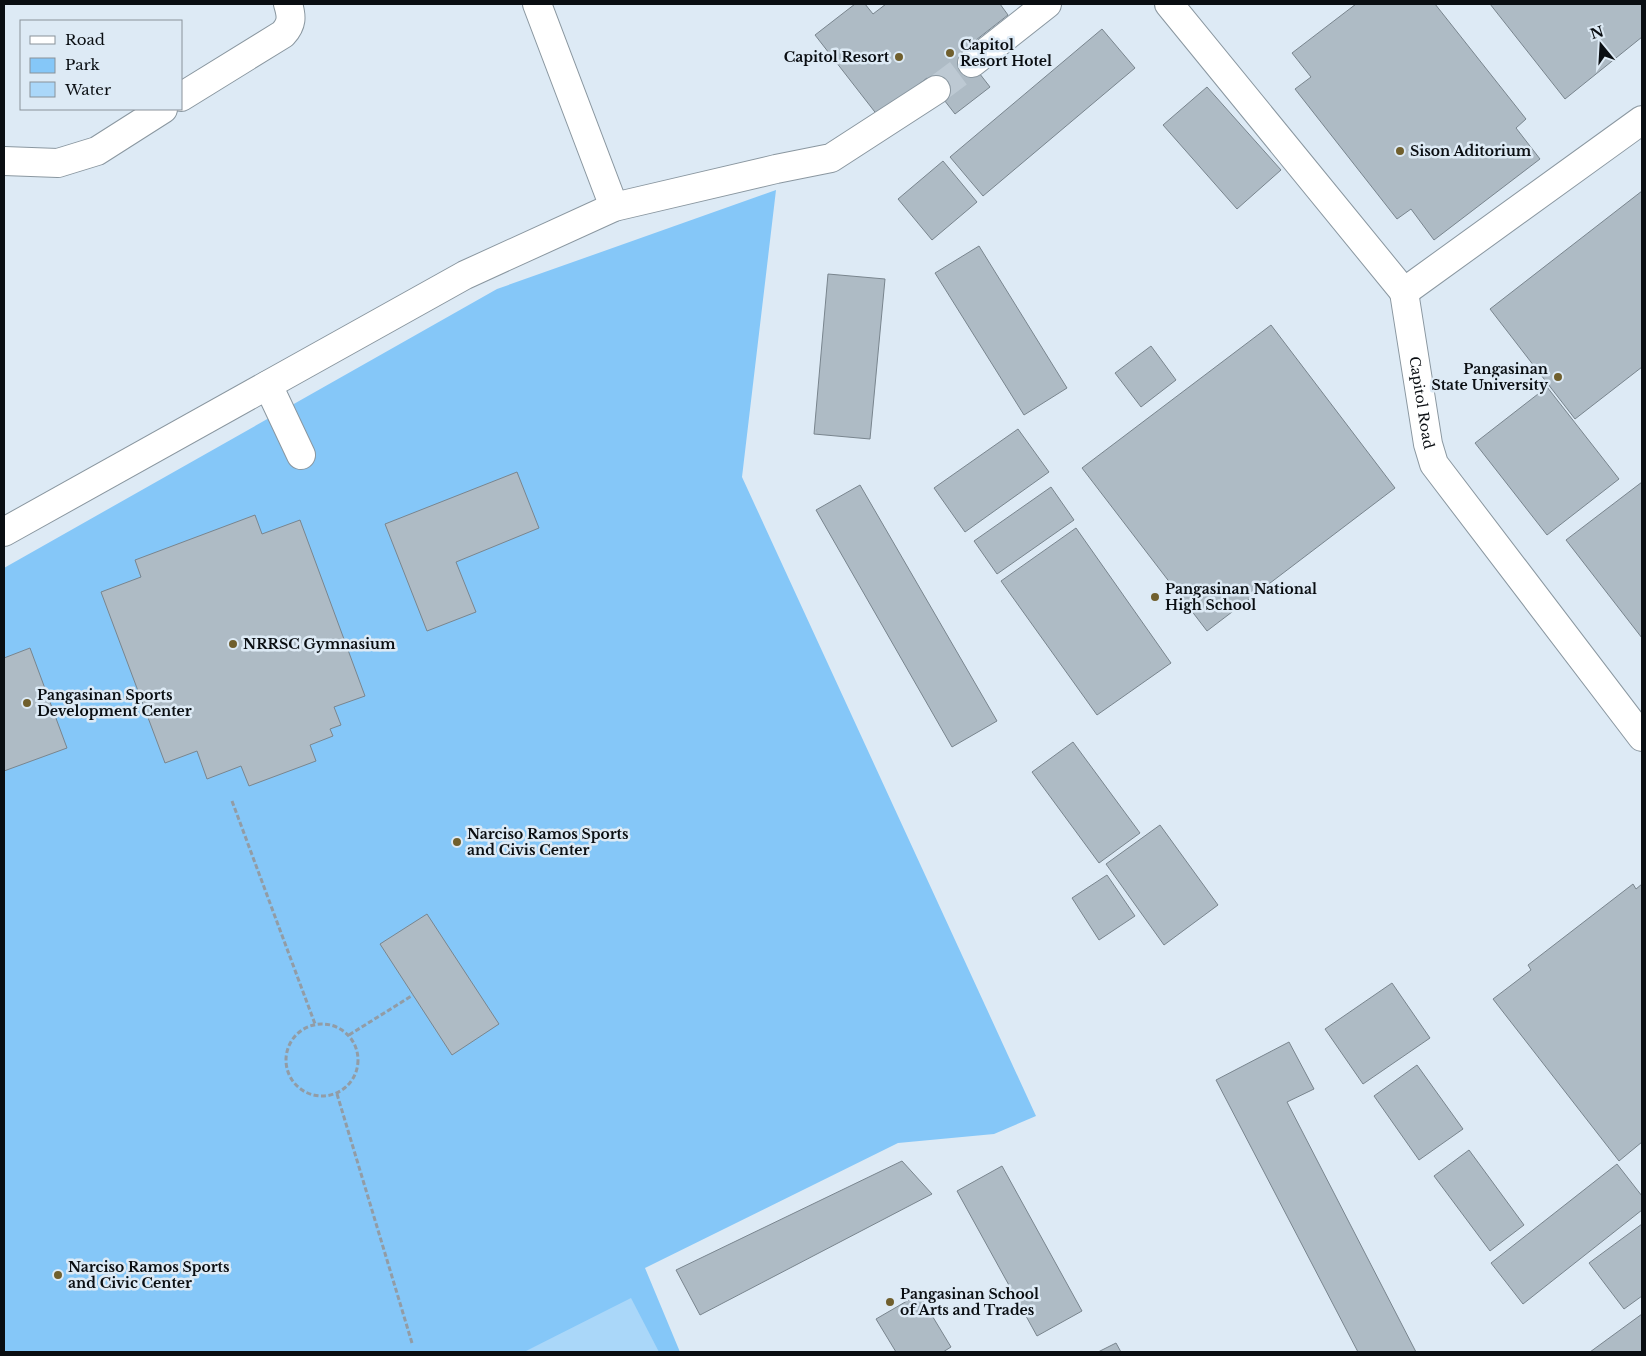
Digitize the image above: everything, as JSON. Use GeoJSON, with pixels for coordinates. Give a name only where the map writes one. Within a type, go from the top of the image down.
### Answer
{"type":"FeatureCollection","features":[{"type":"Feature","properties":{"kind":"street"},"geometry":{"type":"LineString","coordinates":[[182,96],[283,34],[290,27],[292,17],[288,4]]}},
{"type":"Feature","properties":{"kind":"street"},"geometry":{"type":"LineString","coordinates":[[537,4],[614,207]]}},
{"type":"Feature","properties":{"kind":"street"},"geometry":{"type":"LineString","coordinates":[[972,63],[1047,4]]}},
{"type":"Feature","properties":{"kind":"street"},"geometry":{"type":"LineString","coordinates":[[1169,4],[1404,292],[1642,120]]}},
{"type":"Feature","properties":{"kind":"street"},"geometry":{"type":"LineString","coordinates":[[4,532],[465,275],[614,207],[830,158],[936,90]]}},
{"type":"Feature","properties":{"kind":"street"},"geometry":{"type":"LineString","coordinates":[[4,161],[58,163],[96,151],[161,110]]}},
{"type":"Feature","properties":{"kind":"street","name":"Capitol Road"},"geometry":{"type":"LineString","coordinates":[[1404,292],[1428,444],[1434,464],[1642,737]]}},
{"type":"Feature","properties":{"kind":"street"},"geometry":{"type":"LineString","coordinates":[[268,385],[301,454]]}},
{"type":"Feature","properties":{"kind":"path"},"geometry":{"type":"LineString","coordinates":[[232,801],[315,1024]]}},
{"type":"Feature","properties":{"kind":"path"},"geometry":{"type":"LineString","coordinates":[[350,1035],[413,995]]}},
{"type":"Feature","properties":{"kind":"path"},"geometry":{"type":"LineString","coordinates":[[315,1024],[334,1025],[350,1035],[358,1050],[358,1068],[350,1083],[337,1094],[316,1096],[298,1088],[286,1070],[286,1050],[297,1033],[315,1024]]}},
{"type":"Feature","properties":{"kind":"path"},"geometry":{"type":"LineString","coordinates":[[337,1094],[412,1343]]}},
{"type":"Feature","properties":{"kind":"green space","name":"Narciso Ramos Sports and Civis Center"},"geometry":{"type":"Polygon","coordinates":[[[776,190],[742,477],[1036,1116],[994,1134],[898,1143],[645,1268],[680,1352],[4,1352],[4,568],[497,289],[776,190]]]}},
{"type":"Feature","properties":{"kind":"water"},"geometry":{"type":"Polygon","coordinates":[[[631,1298],[659,1352],[524,1352],[631,1298]]]}},
{"type":"Feature","properties":{"kind":"building","name":"Capitol Resort"},"geometry":{"type":"Polygon","coordinates":[[[855,4],[865,4],[873,14],[886,4],[1000,4],[1008,15],[962,51],[990,87],[955,114],[927,78],[878,116],[815,35],[855,4]]]}},
{"type":"Feature","properties":{"kind":"building","name":"Sison Aditorium"},"geometry":{"type":"Polygon","coordinates":[[[1356,4],[1435,4],[1526,119],[1516,128],[1540,159],[1434,240],[1411,209],[1397,219],[1295,89],[1311,77],[1292,53],[1356,4]]]}},
{"type":"Feature","properties":{"kind":"building"},"geometry":{"type":"Polygon","coordinates":[[[1490,4],[1642,4],[1642,37],[1565,99],[1490,4]]]}},
{"type":"Feature","properties":{"kind":"building"},"geometry":{"type":"Polygon","coordinates":[[[1102,29],[1135,68],[983,196],[950,157],[1102,29]]]}},
{"type":"Feature","properties":{"kind":"building"},"geometry":{"type":"Polygon","coordinates":[[[1207,87],[1281,170],[1237,209],[1163,125],[1207,87]]]}},
{"type":"Feature","properties":{"kind":"building"},"geometry":{"type":"Polygon","coordinates":[[[943,161],[977,202],[932,240],[898,199],[943,161]]]}},
{"type":"Feature","properties":{"kind":"building"},"geometry":{"type":"Polygon","coordinates":[[[1642,191],[1642,367],[1575,419],[1490,309],[1642,191]]]}},
{"type":"Feature","properties":{"kind":"building"},"geometry":{"type":"Polygon","coordinates":[[[979,246],[1067,388],[1024,415],[935,273],[979,246]]]}},
{"type":"Feature","properties":{"kind":"building"},"geometry":{"type":"Polygon","coordinates":[[[828,274],[885,279],[870,439],[814,434],[828,274]]]}},
{"type":"Feature","properties":{"kind":"building"},"geometry":{"type":"Polygon","coordinates":[[[1271,325],[1395,488],[1207,631],[1082,468],[1271,325]]]}},
{"type":"Feature","properties":{"kind":"building"},"geometry":{"type":"Polygon","coordinates":[[[1151,346],[1176,380],[1141,407],[1115,373],[1151,346]]]}},
{"type":"Feature","properties":{"kind":"building"},"geometry":{"type":"Polygon","coordinates":[[[1547,387],[1619,479],[1547,535],[1475,443],[1547,387]]]}},
{"type":"Feature","properties":{"kind":"building"},"geometry":{"type":"Polygon","coordinates":[[[1018,429],[1049,472],[965,532],[934,488],[1018,429]]]}},
{"type":"Feature","properties":{"kind":"building"},"geometry":{"type":"Polygon","coordinates":[[[517,472],[539,528],[456,562],[476,612],[427,631],[385,524],[517,472]]]}},
{"type":"Feature","properties":{"kind":"building"},"geometry":{"type":"Polygon","coordinates":[[[1642,482],[1642,638],[1566,540],[1642,482]]]}},
{"type":"Feature","properties":{"kind":"building"},"geometry":{"type":"Polygon","coordinates":[[[860,485],[997,721],[952,747],[816,510],[860,485]]]}},
{"type":"Feature","properties":{"kind":"building"},"geometry":{"type":"Polygon","coordinates":[[[1051,487],[1074,520],[997,574],[974,541],[1051,487]]]}},
{"type":"Feature","properties":{"kind":"building","name":"NRRSC Gymnasium"},"geometry":{"type":"Polygon","coordinates":[[[255,515],[262,534],[300,520],[365,696],[334,707],[341,725],[330,729],[333,736],[310,745],[316,761],[249,786],[241,766],[207,779],[197,751],[165,763],[101,592],[141,577],[135,560],[255,515]]]}},
{"type":"Feature","properties":{"kind":"building"},"geometry":{"type":"Polygon","coordinates":[[[1076,528],[1171,663],[1097,715],[1001,581],[1076,528]]]}},
{"type":"Feature","properties":{"kind":"building","name":"Pangasinan Sports Development Center"},"geometry":{"type":"Polygon","coordinates":[[[30,648],[67,748],[4,771],[4,658],[30,648]]]}},
{"type":"Feature","properties":{"kind":"building"},"geometry":{"type":"Polygon","coordinates":[[[1073,742],[1140,833],[1099,863],[1032,772],[1073,742]]]}},
{"type":"Feature","properties":{"kind":"building"},"geometry":{"type":"Polygon","coordinates":[[[1160,825],[1218,905],[1164,945],[1106,864],[1160,825]]]}},
{"type":"Feature","properties":{"kind":"building"},"geometry":{"type":"Polygon","coordinates":[[[1107,875],[1135,916],[1099,940],[1072,898],[1107,875]]]}},
{"type":"Feature","properties":{"kind":"building"},"geometry":{"type":"Polygon","coordinates":[[[1633,884],[1636,889],[1642,884],[1642,1142],[1619,1161],[1493,999],[1531,970],[1528,965],[1633,884]]]}},
{"type":"Feature","properties":{"kind":"building"},"geometry":{"type":"Polygon","coordinates":[[[427,914],[499,1024],[452,1055],[380,944],[427,914]]]}},
{"type":"Feature","properties":{"kind":"building"},"geometry":{"type":"Polygon","coordinates":[[[1392,983],[1430,1038],[1363,1084],[1325,1029],[1392,983]]]}},
{"type":"Feature","properties":{"kind":"building"},"geometry":{"type":"Polygon","coordinates":[[[1289,1042],[1314,1089],[1287,1102],[1416,1352],[1358,1352],[1216,1080],[1289,1042]]]}},
{"type":"Feature","properties":{"kind":"building"},"geometry":{"type":"Polygon","coordinates":[[[1417,1065],[1463,1129],[1419,1160],[1374,1096],[1417,1065]]]}},
{"type":"Feature","properties":{"kind":"building"},"geometry":{"type":"Polygon","coordinates":[[[1469,1150],[1524,1225],[1490,1251],[1434,1176],[1469,1150]]]}},
{"type":"Feature","properties":{"kind":"building"},"geometry":{"type":"Polygon","coordinates":[[[902,1161],[932,1194],[700,1315],[676,1270],[902,1161]]]}},
{"type":"Feature","properties":{"kind":"building"},"geometry":{"type":"Polygon","coordinates":[[[1617,1164],[1642,1196],[1642,1210],[1523,1304],[1491,1263],[1617,1164]]]}},
{"type":"Feature","properties":{"kind":"building"},"geometry":{"type":"Polygon","coordinates":[[[1002,1166],[1082,1311],[1037,1336],[957,1191],[1002,1166]]]}},
{"type":"Feature","properties":{"kind":"building"},"geometry":{"type":"Polygon","coordinates":[[[1642,1224],[1642,1296],[1624,1309],[1589,1263],[1642,1224]]]}},
{"type":"Feature","properties":{"kind":"building"},"geometry":{"type":"Polygon","coordinates":[[[919,1294],[951,1347],[943,1352],[896,1352],[876,1319],[919,1294]]]}},
{"type":"Feature","properties":{"kind":"building"},"geometry":{"type":"Polygon","coordinates":[[[1642,1314],[1642,1352],[1590,1352],[1642,1314]]]}},
{"type":"Feature","properties":{"kind":"building"},"geometry":{"type":"Polygon","coordinates":[[[1116,1343],[1121,1352],[1098,1352],[1116,1343]]]}},
{"type":"Feature","properties":{"kind":"tunnel"},"geometry":{"type":"LineString","coordinates":[[936,90],[972,63]]}},
{"type":"Feature","properties":{"kind":"place","name":"Capitol Resort Hotel"},"geometry":{"type":"Point","coordinates":[950,53]}},
{"type":"Feature","properties":{"kind":"place","name":"Capitol Resort"},"geometry":{"type":"Point","coordinates":[899,57]}},
{"type":"Feature","properties":{"kind":"place","name":"Sison Aditorium"},"geometry":{"type":"Point","coordinates":[1400,151]}},
{"type":"Feature","properties":{"kind":"place","name":"Pangasinan State University"},"geometry":{"type":"Point","coordinates":[1558,377]}},
{"type":"Feature","properties":{"kind":"place","name":"Pangasinan National High School"},"geometry":{"type":"Point","coordinates":[1155,597]}},
{"type":"Feature","properties":{"kind":"place","name":"NRRSC Gymnasium"},"geometry":{"type":"Point","coordinates":[233,644]}},
{"type":"Feature","properties":{"kind":"place","name":"Pangasinan Sports Development Center"},"geometry":{"type":"Point","coordinates":[27,703]}},
{"type":"Feature","properties":{"kind":"place","name":"Narciso Ramos Sports and Civis Center"},"geometry":{"type":"Point","coordinates":[457,842]}},
{"type":"Feature","properties":{"kind":"place","name":"Narciso Ramos Sports and Civic Center"},"geometry":{"type":"Point","coordinates":[58,1275]}},
{"type":"Feature","properties":{"kind":"place","name":"Pangasinan School of Arts and Trades"},"geometry":{"type":"Point","coordinates":[890,1302]}}]}
